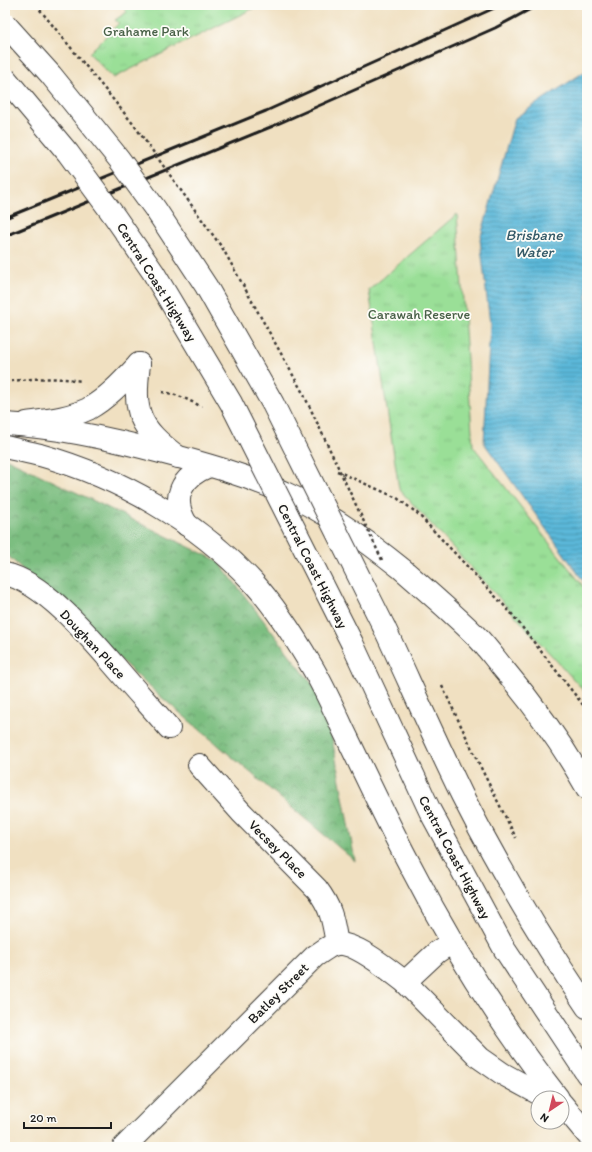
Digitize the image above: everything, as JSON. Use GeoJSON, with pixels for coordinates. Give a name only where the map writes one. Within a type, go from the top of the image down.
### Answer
{"type":"FeatureCollection","features":[{"type":"Feature","properties":{"kind":"main road"},"geometry":{"type":"LineString","coordinates":[[5,24],[51,75],[119,159],[156,210],[206,286],[273,404],[384,627],[463,795],[498,862],[542,938],[587,1007]]}},
{"type":"Feature","properties":{"kind":"main road","name":"Central Coast Highway"},"geometry":{"type":"LineString","coordinates":[[5,78],[68,153],[116,217],[153,272],[231,403],[352,643],[430,811],[501,943],[587,1074]]}},
{"type":"Feature","properties":{"kind":"main road"},"geometry":{"type":"LineString","coordinates":[[11,424],[61,418],[88,409],[107,395],[140,364],[137,396],[143,423],[154,437],[178,457]]}},
{"type":"Feature","properties":{"kind":"main road"},"geometry":{"type":"LineString","coordinates":[[11,424],[126,442],[249,478],[288,494],[350,530],[387,557],[477,637],[527,696],[559,742],[587,788]]}},
{"type":"Feature","properties":{"kind":"main road"},"geometry":{"type":"LineString","coordinates":[[5,447],[40,455],[76,467],[103,478],[152,503],[187,525],[223,553],[253,582],[286,624],[312,666],[407,859],[452,942],[492,1006],[551,1090]]}},
{"type":"Feature","properties":{"kind":"main road"},"geometry":{"type":"LineString","coordinates":[[187,525],[178,506],[179,496],[188,481],[199,472],[210,466]]}},
{"type":"Feature","properties":{"kind":"main road","name":"Doughan Place"},"geometry":{"type":"LineString","coordinates":[[5,574],[23,580],[67,615],[98,647],[169,728]]}},
{"type":"Feature","properties":{"kind":"main road","name":"Vecsey Place"},"geometry":{"type":"LineString","coordinates":[[199,765],[241,812],[317,890],[330,910],[337,944]]}},
{"type":"Feature","properties":{"kind":"main road"},"geometry":{"type":"LineString","coordinates":[[405,982],[437,952],[452,942]]}},
{"type":"Feature","properties":{"kind":"main road"},"geometry":{"type":"LineString","coordinates":[[337,944],[345,944],[365,953],[405,982],[480,1058],[503,1074],[532,1090]]}},
{"type":"Feature","properties":{"kind":"main road","name":"Batley Street"},"geometry":{"type":"LineString","coordinates":[[124,1147],[315,956],[328,947],[337,944]]}},
{"type":"Feature","properties":{"kind":"main road"},"geometry":{"type":"LineString","coordinates":[[570,1114],[587,1134]]}},
{"type":"Feature","properties":{"kind":"path"},"geometry":{"type":"LineString","coordinates":[[304,395],[384,563]]}},
{"type":"Feature","properties":{"kind":"path"},"geometry":{"type":"LineString","coordinates":[[440,683],[520,844]]}},
{"type":"Feature","properties":{"kind":"green space","name":"Grahame Park"},"geometry":{"type":"Polygon","coordinates":[[[120,5],[260,5],[113,78],[89,53],[119,23],[115,20],[127,12],[120,5]]]}},
{"type":"Feature","properties":{"kind":"green space","name":"Carawah Reserve"},"geometry":{"type":"Polygon","coordinates":[[[457,214],[473,446],[587,591],[587,694],[399,489],[369,290],[457,214]]]}},
{"type":"Feature","properties":{"kind":"green space"},"geometry":{"type":"Polygon","coordinates":[[[5,458],[218,561],[325,701],[355,861],[153,690],[5,553],[5,458]]]}},
{"type":"Feature","properties":{"kind":"water","name":"Brisbane Water"},"geometry":{"type":"Polygon","coordinates":[[[587,70],[587,586],[484,443],[490,324],[480,239],[515,118],[587,70]]]}},
{"type":"Feature","properties":{"kind":"railway"},"geometry":{"type":"LineString","coordinates":[[5,218],[266,111],[501,5]]}},
{"type":"Feature","properties":{"kind":"railway"},"geometry":{"type":"LineString","coordinates":[[5,236],[273,126],[495,28],[538,5]]}}]}
